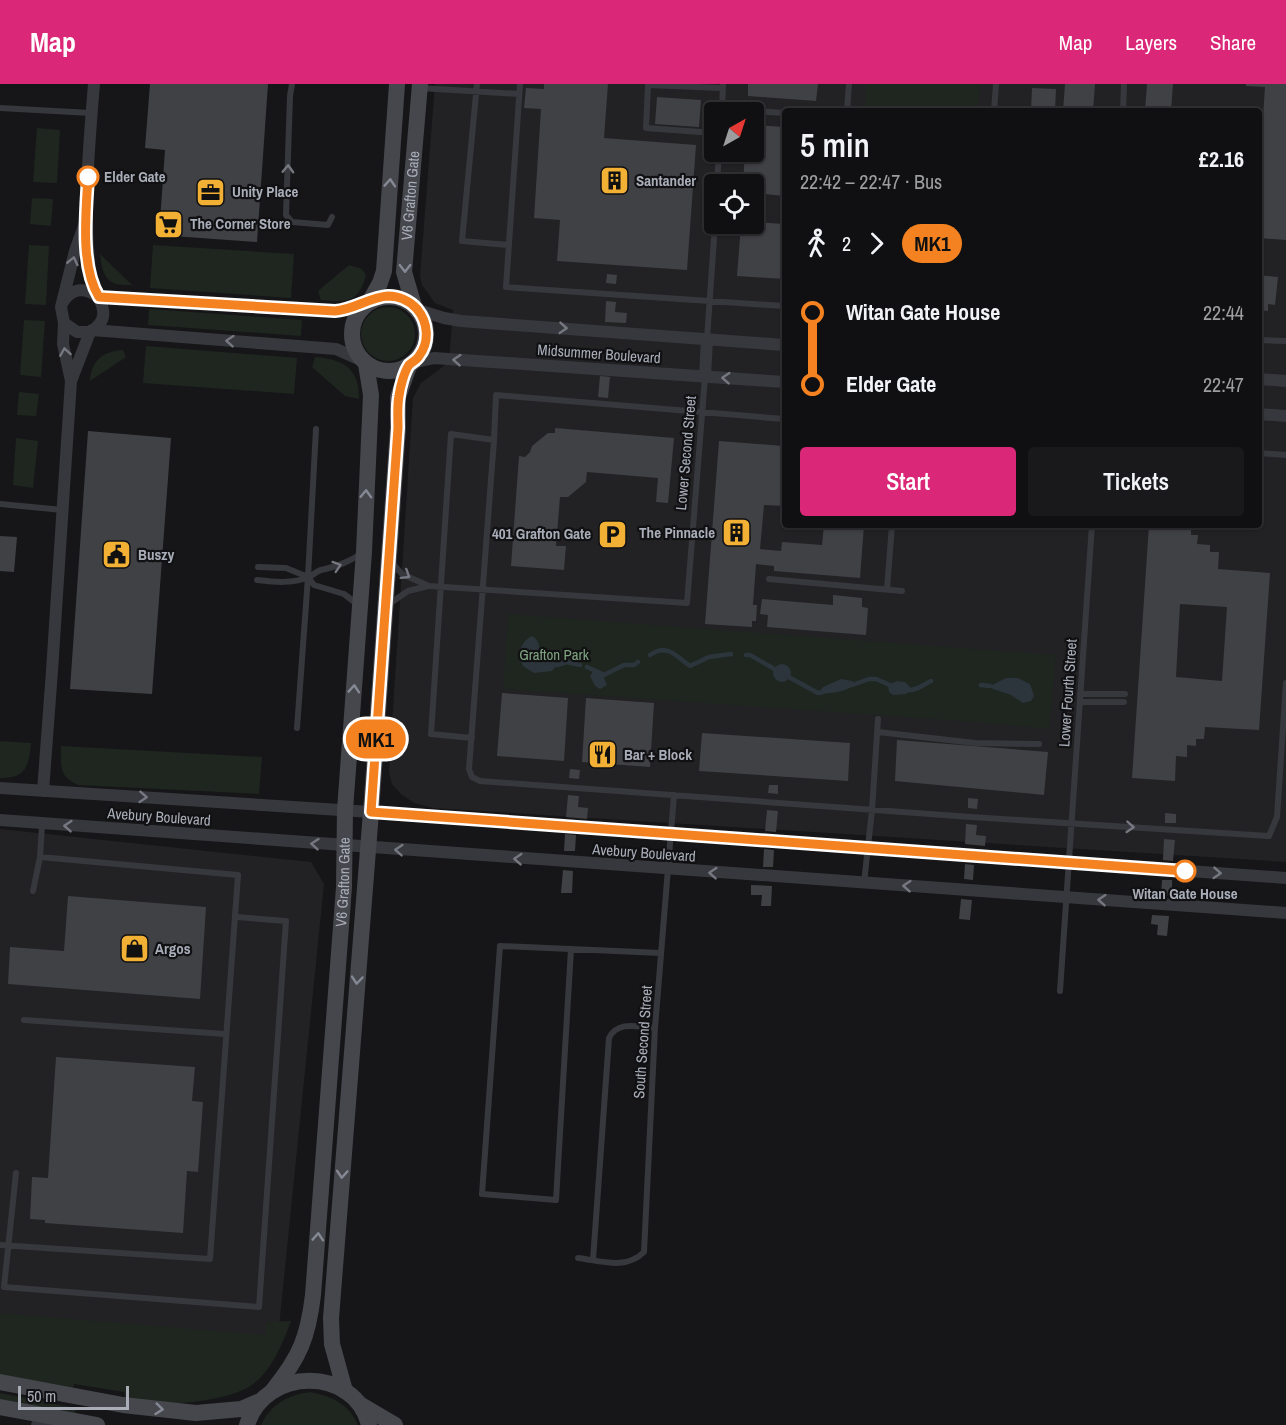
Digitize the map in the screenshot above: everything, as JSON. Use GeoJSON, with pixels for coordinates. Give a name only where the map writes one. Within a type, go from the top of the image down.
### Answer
{"type":"FeatureCollection","features":[{"type":"Feature","properties":{"kind":"street"},"geometry":{"type":"LineString","coordinates":[[71,381],[91,331],[103,316],[103,306],[90,276],[86,220],[94,84]]}},
{"type":"Feature","properties":{"kind":"street","name":"V6 Grafton Gate"},"geometry":{"type":"LineString","coordinates":[[369,302],[384,271],[396,84]]}},
{"type":"Feature","properties":{"kind":"street","name":"V6 Grafton Gate"},"geometry":{"type":"LineString","coordinates":[[416,308],[404,272],[420,86]]}},
{"type":"Feature","properties":{"kind":"street"},"geometry":{"type":"LineString","coordinates":[[42,791],[71,381],[63,344],[64,323],[61,313],[75,251],[86,220]]}},
{"type":"Feature","properties":{"kind":"street"},"geometry":{"type":"LineString","coordinates":[[62,302],[71,292],[81,290],[91,291],[98,296],[342,311],[385,296],[401,298],[416,308],[426,328],[426,338],[419,356],[410,365],[402,369],[387,371],[372,368],[343,351],[328,348],[91,331],[77,332],[64,323]]}},
{"type":"Feature","properties":{"kind":"street"},"geometry":{"type":"LineString","coordinates":[[364,362],[355,351],[351,338],[352,324],[358,312],[369,302]]}},
{"type":"Feature","properties":{"kind":"street","name":"Midsummer Boulevard"},"geometry":{"type":"LineString","coordinates":[[416,308],[444,318],[461,321],[782,345]]}},
{"type":"Feature","properties":{"kind":"street"},"geometry":{"type":"LineString","coordinates":[[705,377],[707,339]]}},
{"type":"Feature","properties":{"kind":"street","name":"Midsummer Boulevard"},"geometry":{"type":"LineString","coordinates":[[410,365],[434,358],[782,382]]}},
{"type":"Feature","properties":{"kind":"street","name":"V6 Grafton Gate"},"geometry":{"type":"LineString","coordinates":[[273,1390],[289,1371],[300,1351],[310,1323],[313,1295],[344,887],[345,810],[364,552],[371,395],[364,362]]}},
{"type":"Feature","properties":{"kind":"street","name":"V6 Grafton Gate"},"geometry":{"type":"LineString","coordinates":[[345,1391],[332,1344],[331,1318],[371,812],[398,428],[398,397],[410,365]]}},
{"type":"Feature","properties":{"kind":"street"},"geometry":{"type":"LineString","coordinates":[[1262,379],[1286,381]]}},
{"type":"Feature","properties":{"kind":"street"},"geometry":{"type":"LineString","coordinates":[[1262,414],[1286,416]]}},
{"type":"Feature","properties":{"kind":"street","name":"Avebury Boulevard"},"geometry":{"type":"LineString","coordinates":[[0,788],[345,810],[1286,878]]}},
{"type":"Feature","properties":{"kind":"street","name":"Avebury Boulevard"},"geometry":{"type":"LineString","coordinates":[[0,820],[42,825],[252,838],[1286,913]]}},
{"type":"Feature","properties":{"kind":"street"},"geometry":{"type":"LineString","coordinates":[[222,1411],[260,1388],[274,1374],[284,1361],[313,1295]]}},
{"type":"Feature","properties":{"kind":"street"},"geometry":{"type":"LineString","coordinates":[[0,1382],[123,1406],[196,1413],[241,1409],[260,1401],[273,1390],[291,1382],[309,1380],[328,1383],[345,1391],[358,1403],[395,1425]]}},
{"type":"Feature","properties":{"kind":"street"},"geometry":{"type":"LineString","coordinates":[[247,1425],[260,1401]]}},
{"type":"Feature","properties":{"kind":"street"},"geometry":{"type":"LineString","coordinates":[[358,1403],[369,1425]]}},
{"type":"Feature","properties":{"kind":"street"},"geometry":{"type":"LineString","coordinates":[[0,1407],[97,1425]]}},
{"type":"Feature","properties":{"kind":"street"},"geometry":{"type":"LineString","coordinates":[[37,1425],[54,1417]]}},
{"type":"Feature","properties":{"kind":"lane"},"geometry":{"type":"LineString","coordinates":[[292,84],[286,215],[292,222],[328,225],[332,217]]}},
{"type":"Feature","properties":{"kind":"lane"},"geometry":{"type":"LineString","coordinates":[[520,84],[506,287],[782,306]]}},
{"type":"Feature","properties":{"kind":"lane"},"geometry":{"type":"LineString","coordinates":[[848,108],[849,84]]}},
{"type":"Feature","properties":{"kind":"lane"},"geometry":{"type":"LineString","coordinates":[[994,108],[996,84]]}},
{"type":"Feature","properties":{"kind":"lane"},"geometry":{"type":"LineString","coordinates":[[1123,108],[1124,84]]}},
{"type":"Feature","properties":{"kind":"lane"},"geometry":{"type":"LineString","coordinates":[[704,132],[646,128],[648,85],[723,86],[722,102]]}},
{"type":"Feature","properties":{"kind":"lane"},"geometry":{"type":"LineString","coordinates":[[420,86],[476,88],[519,94]]}},
{"type":"Feature","properties":{"kind":"lane"},"geometry":{"type":"LineString","coordinates":[[476,88],[462,241],[508,245]]}},
{"type":"Feature","properties":{"kind":"lane"},"geometry":{"type":"LineString","coordinates":[[0,108],[92,113]]}},
{"type":"Feature","properties":{"kind":"lane"},"geometry":{"type":"LineString","coordinates":[[764,112],[782,113]]}},
{"type":"Feature","properties":{"kind":"lane"},"geometry":{"type":"LineString","coordinates":[[707,339],[714,234]]}},
{"type":"Feature","properties":{"kind":"lane"},"geometry":{"type":"LineString","coordinates":[[1262,340],[1286,341]]}},
{"type":"Feature","properties":{"kind":"lane","name":"Lower Second Street"},"geometry":{"type":"LineString","coordinates":[[484,591],[687,603],[705,377]]}},
{"type":"Feature","properties":{"kind":"lane"},"geometry":{"type":"LineString","coordinates":[[782,419],[496,395],[495,440],[469,769],[472,777],[480,781],[1269,836],[1277,817],[1286,683]]}},
{"type":"Feature","properties":{"kind":"lane"},"geometry":{"type":"LineString","coordinates":[[297,728],[316,429]]}},
{"type":"Feature","properties":{"kind":"lane"},"geometry":{"type":"LineString","coordinates":[[472,738],[431,734],[452,434],[495,440]]}},
{"type":"Feature","properties":{"kind":"lane"},"geometry":{"type":"LineString","coordinates":[[1262,453],[1286,455]]}},
{"type":"Feature","properties":{"kind":"lane"},"geometry":{"type":"LineString","coordinates":[[0,504],[63,510]]}},
{"type":"Feature","properties":{"kind":"lane"},"geometry":{"type":"LineString","coordinates":[[887,590],[892,528]]}},
{"type":"Feature","properties":{"kind":"lane","name":"Lower Fourth Street"},"geometry":{"type":"LineString","coordinates":[[1060,991],[1092,528]]}},
{"type":"Feature","properties":{"kind":"lane"},"geometry":{"type":"LineString","coordinates":[[257,580],[285,583],[308,577],[319,570],[345,564],[364,552]]}},
{"type":"Feature","properties":{"kind":"lane"},"geometry":{"type":"LineString","coordinates":[[388,557],[402,574],[429,586]]}},
{"type":"Feature","properties":{"kind":"lane"},"geometry":{"type":"LineString","coordinates":[[258,567],[285,568],[308,577],[314,585],[344,594],[360,607]]}},
{"type":"Feature","properties":{"kind":"lane"},"geometry":{"type":"LineString","coordinates":[[770,579],[902,591]]}},
{"type":"Feature","properties":{"kind":"lane"},"geometry":{"type":"LineString","coordinates":[[385,607],[408,591],[429,586],[484,591]]}},
{"type":"Feature","properties":{"kind":"lane"},"geometry":{"type":"LineString","coordinates":[[1080,698],[1125,698]]}},
{"type":"Feature","properties":{"kind":"lane"},"geometry":{"type":"LineString","coordinates":[[864,883],[878,719]]}},
{"type":"Feature","properties":{"kind":"lane"},"geometry":{"type":"LineString","coordinates":[[878,732],[975,743],[1039,744]]}},
{"type":"Feature","properties":{"kind":"lane","name":"South Second Street"},"geometry":{"type":"LineString","coordinates":[[593,1260],[625,1264],[644,1252],[655,1028],[674,795]]}},
{"type":"Feature","properties":{"kind":"lane"},"geometry":{"type":"LineString","coordinates":[[1278,798],[1286,799]]}},
{"type":"Feature","properties":{"kind":"lane"},"geometry":{"type":"LineString","coordinates":[[33,891],[40,857],[42,825]]}},
{"type":"Feature","properties":{"kind":"lane"},"geometry":{"type":"LineString","coordinates":[[0,1245],[210,1259],[238,875],[40,857]]}},
{"type":"Feature","properties":{"kind":"lane"},"geometry":{"type":"LineString","coordinates":[[16,1173],[4,1287],[259,1307],[286,921],[236,917]]}},
{"type":"Feature","properties":{"kind":"lane"},"geometry":{"type":"LineString","coordinates":[[571,949],[556,1200],[482,1194],[500,946],[571,949],[662,953]]}},
{"type":"Feature","properties":{"kind":"lane"},"geometry":{"type":"LineString","coordinates":[[24,1020],[225,1034]]}},
{"type":"Feature","properties":{"kind":"lane"},"geometry":{"type":"LineString","coordinates":[[578,1258],[593,1260],[609,1038],[613,1030],[620,1026],[655,1028]]}},
{"type":"Feature","properties":{"kind":"shaded area"},"geometry":{"type":"Polygon","coordinates":[[[435,84],[1286,84],[1286,862],[433,808],[414,803],[392,784],[389,772],[413,398],[421,383],[449,362],[453,310],[435,303],[422,285],[420,276],[435,84]]]}},
{"type":"Feature","properties":{"kind":"shaded area"},"geometry":{"type":"Polygon","coordinates":[[[532,636],[538,642],[542,656],[555,660],[557,665],[552,671],[534,673],[523,666],[520,657],[522,645],[532,636]]]}},
{"type":"Feature","properties":{"kind":"shaded area"},"geometry":{"type":"Polygon","coordinates":[[[778,664],[786,664],[791,669],[789,680],[778,682],[773,677],[773,669],[778,664]]]}},
{"type":"Feature","properties":{"kind":"shaded area"},"geometry":{"type":"Polygon","coordinates":[[[595,668],[601,671],[607,685],[600,689],[595,686],[590,676],[595,668]]]}},
{"type":"Feature","properties":{"kind":"shaded area"},"geometry":{"type":"Polygon","coordinates":[[[1006,678],[1018,678],[1030,684],[1034,696],[1031,701],[1023,703],[990,686],[1006,678]]]}},
{"type":"Feature","properties":{"kind":"shaded area"},"geometry":{"type":"Polygon","coordinates":[[[841,679],[856,684],[838,692],[818,693],[823,687],[841,679]]]}},
{"type":"Feature","properties":{"kind":"shaded area"},"geometry":{"type":"Polygon","coordinates":[[[897,681],[905,682],[910,687],[910,691],[906,694],[893,695],[889,692],[888,685],[897,681]]]}},
{"type":"Feature","properties":{"kind":"shaded area"},"geometry":{"type":"Polygon","coordinates":[[[0,829],[311,862],[324,884],[278,1337],[0,1319],[0,829]]]}},
{"type":"Feature","properties":{"kind":"green space"},"geometry":{"type":"Polygon","coordinates":[[[866,84],[980,84],[978,108],[865,108],[866,84]]]}},
{"type":"Feature","properties":{"kind":"green space"},"geometry":{"type":"Polygon","coordinates":[[[37,128],[60,130],[57,183],[33,182],[37,128]]]}},
{"type":"Feature","properties":{"kind":"green space"},"geometry":{"type":"Polygon","coordinates":[[[32,198],[53,199],[51,226],[30,224],[32,198]]]}},
{"type":"Feature","properties":{"kind":"green space"},"geometry":{"type":"Polygon","coordinates":[[[29,245],[49,246],[46,305],[25,304],[29,245]]]}},
{"type":"Feature","properties":{"kind":"green space"},"geometry":{"type":"Polygon","coordinates":[[[153,245],[294,254],[291,298],[150,288],[153,245]]]}},
{"type":"Feature","properties":{"kind":"green space"},"geometry":{"type":"Polygon","coordinates":[[[100,254],[132,285],[117,284],[108,279],[100,254]]]}},
{"type":"Feature","properties":{"kind":"green space"},"geometry":{"type":"Polygon","coordinates":[[[349,265],[362,269],[366,275],[355,296],[345,301],[321,300],[318,291],[349,265]]]}},
{"type":"Feature","properties":{"kind":"green space"},"geometry":{"type":"Polygon","coordinates":[[[383,307],[393,307],[403,311],[411,319],[415,334],[411,349],[403,357],[393,361],[383,361],[373,357],[365,349],[361,339],[361,329],[365,319],[373,311],[383,307]]]}},
{"type":"Feature","properties":{"kind":"green space"},"geometry":{"type":"Polygon","coordinates":[[[149,309],[302,320],[301,336],[148,325],[149,309]]]}},
{"type":"Feature","properties":{"kind":"green space"},"geometry":{"type":"Polygon","coordinates":[[[24,320],[45,321],[41,377],[20,375],[24,320]]]}},
{"type":"Feature","properties":{"kind":"green space"},"geometry":{"type":"Polygon","coordinates":[[[146,346],[297,358],[294,394],[143,383],[146,346]]]}},
{"type":"Feature","properties":{"kind":"green space"},"geometry":{"type":"Polygon","coordinates":[[[123,350],[126,357],[90,381],[93,368],[99,358],[110,352],[123,350]]]}},
{"type":"Feature","properties":{"kind":"green space"},"geometry":{"type":"Polygon","coordinates":[[[315,357],[333,360],[348,367],[359,388],[359,399],[345,396],[312,367],[315,357]]]}},
{"type":"Feature","properties":{"kind":"green space"},"geometry":{"type":"Polygon","coordinates":[[[19,392],[39,394],[36,416],[17,415],[19,392]]]}},
{"type":"Feature","properties":{"kind":"green space"},"geometry":{"type":"Polygon","coordinates":[[[16,438],[38,441],[33,488],[13,485],[16,438]]]}},
{"type":"Feature","properties":{"kind":"green space","name":"Grafton Park"},"geometry":{"type":"Polygon","coordinates":[[[508,614],[1056,655],[1049,729],[503,689],[508,614]]]}},
{"type":"Feature","properties":{"kind":"green space"},"geometry":{"type":"Polygon","coordinates":[[[0,741],[31,743],[27,765],[20,774],[0,778],[0,741]]]}},
{"type":"Feature","properties":{"kind":"green space"},"geometry":{"type":"Polygon","coordinates":[[[61,746],[262,757],[259,794],[78,785],[64,774],[61,764],[61,746]]]}},
{"type":"Feature","properties":{"kind":"green space"},"geometry":{"type":"Polygon","coordinates":[[[0,1313],[266,1335],[266,1322],[291,1321],[280,1349],[270,1366],[249,1387],[213,1399],[176,1403],[125,1397],[124,1392],[74,1384],[73,1390],[0,1376],[0,1313]]]}},
{"type":"Feature","properties":{"kind":"green space"},"geometry":{"type":"Polygon","coordinates":[[[310,1392],[326,1396],[345,1406],[358,1425],[261,1425],[275,1406],[294,1395],[310,1392]]]}},
{"type":"Feature","properties":{"kind":"green space"},"geometry":{"type":"Polygon","coordinates":[[[0,1393],[76,1408],[75,1415],[0,1402],[0,1393]]]}},
{"type":"Feature","properties":{"kind":"building","name":"Unity Place"},"geometry":{"type":"Polygon","coordinates":[[[150,84],[268,84],[257,242],[159,235],[165,150],[145,148],[150,84]]]}},
{"type":"Feature","properties":{"kind":"building","name":"Santander"},"geometry":{"type":"Polygon","coordinates":[[[544,84],[608,84],[604,138],[696,145],[687,270],[557,261],[560,220],[534,218],[541,109],[524,108],[526,88],[544,89],[544,84]]]}},
{"type":"Feature","properties":{"kind":"building"},"geometry":{"type":"Polygon","coordinates":[[[748,84],[818,84],[816,101],[748,96],[748,84]]]}},
{"type":"Feature","properties":{"kind":"building"},"geometry":{"type":"Polygon","coordinates":[[[1065,84],[1095,84],[1093,108],[1063,108],[1065,84]]]}},
{"type":"Feature","properties":{"kind":"building"},"geometry":{"type":"Polygon","coordinates":[[[1147,84],[1173,84],[1171,108],[1145,108],[1147,84]]]}},
{"type":"Feature","properties":{"kind":"building"},"geometry":{"type":"Polygon","coordinates":[[[1246,84],[1286,84],[1286,240],[1262,238],[1262,132],[1265,87],[1246,86],[1246,84]]]}},
{"type":"Feature","properties":{"kind":"building"},"geometry":{"type":"Polygon","coordinates":[[[1032,88],[1056,89],[1055,108],[1031,108],[1032,88]]]}},
{"type":"Feature","properties":{"kind":"building"},"geometry":{"type":"Polygon","coordinates":[[[657,97],[701,100],[699,127],[655,124],[657,97]]]}},
{"type":"Feature","properties":{"kind":"building"},"geometry":{"type":"Polygon","coordinates":[[[764,126],[782,127],[782,196],[764,194],[764,174],[744,174],[744,162],[764,162],[764,126]]]}},
{"type":"Feature","properties":{"kind":"building"},"geometry":{"type":"Polygon","coordinates":[[[764,223],[782,224],[782,279],[737,276],[740,234],[764,234],[764,223]]]}},
{"type":"Feature","properties":{"kind":"building"},"geometry":{"type":"Polygon","coordinates":[[[607,274],[617,275],[616,284],[606,283],[607,274]]]}},
{"type":"Feature","properties":{"kind":"building"},"geometry":{"type":"Polygon","coordinates":[[[1262,275],[1278,277],[1275,305],[1268,304],[1268,311],[1262,310],[1262,275]]]}},
{"type":"Feature","properties":{"kind":"building"},"geometry":{"type":"Polygon","coordinates":[[[606,301],[616,302],[615,312],[627,313],[626,323],[605,322],[606,301]]]}},
{"type":"Feature","properties":{"kind":"building"},"geometry":{"type":"Polygon","coordinates":[[[600,376],[610,377],[608,398],[598,397],[600,376]]]}},
{"type":"Feature","properties":{"kind":"building"},"geometry":{"type":"Polygon","coordinates":[[[555,428],[674,438],[668,503],[656,502],[658,478],[587,472],[586,482],[568,497],[560,497],[556,546],[566,546],[564,570],[511,566],[519,456],[525,457],[532,446],[548,433],[555,433],[555,428]]]}},
{"type":"Feature","properties":{"kind":"building"},"geometry":{"type":"Polygon","coordinates":[[[88,431],[171,438],[152,694],[70,689],[88,431]]]}},
{"type":"Feature","properties":{"kind":"building","name":"The Pinnacle"},"geometry":{"type":"Polygon","coordinates":[[[719,441],[782,446],[782,506],[764,505],[760,549],[781,551],[782,542],[822,545],[824,528],[864,528],[860,578],[774,571],[774,566],[756,564],[753,605],[757,605],[756,621],[752,621],[752,627],[705,624],[719,441]]]}},
{"type":"Feature","properties":{"kind":"building"},"geometry":{"type":"Polygon","coordinates":[[[1149,528],[1191,528],[1191,535],[1198,535],[1197,544],[1210,545],[1210,552],[1219,552],[1218,569],[1270,573],[1259,730],[1205,727],[1204,739],[1196,739],[1196,746],[1187,745],[1187,757],[1176,756],[1175,781],[1132,778],[1149,528]],[[1180,604],[1176,677],[1222,681],[1227,607],[1180,604]]]}},
{"type":"Feature","properties":{"kind":"building"},"geometry":{"type":"Polygon","coordinates":[[[0,536],[17,537],[14,572],[0,571],[0,536]]]}},
{"type":"Feature","properties":{"kind":"building"},"geometry":{"type":"Polygon","coordinates":[[[833,595],[862,598],[862,607],[868,608],[866,635],[767,627],[768,615],[760,614],[762,599],[833,605],[833,595]]]}},
{"type":"Feature","properties":{"kind":"building"},"geometry":{"type":"Polygon","coordinates":[[[502,693],[568,698],[564,761],[497,756],[502,693]]]}},
{"type":"Feature","properties":{"kind":"building"},"geometry":{"type":"Polygon","coordinates":[[[586,698],[654,703],[650,767],[582,762],[586,698]]]}},
{"type":"Feature","properties":{"kind":"building"},"geometry":{"type":"Polygon","coordinates":[[[702,733],[850,743],[848,781],[699,771],[702,733]]]}},
{"type":"Feature","properties":{"kind":"building"},"geometry":{"type":"Polygon","coordinates":[[[897,740],[1048,752],[1044,795],[895,781],[897,740]]]}},
{"type":"Feature","properties":{"kind":"building"},"geometry":{"type":"Polygon","coordinates":[[[570,769],[580,770],[579,779],[569,778],[570,769]]]}},
{"type":"Feature","properties":{"kind":"building"},"geometry":{"type":"Polygon","coordinates":[[[769,785],[778,785],[778,794],[768,793],[769,785]]]}},
{"type":"Feature","properties":{"kind":"building"},"geometry":{"type":"Polygon","coordinates":[[[568,795],[579,796],[578,807],[588,808],[587,819],[566,817],[568,795]]]}},
{"type":"Feature","properties":{"kind":"building"},"geometry":{"type":"Polygon","coordinates":[[[968,798],[978,799],[977,809],[968,808],[968,798]]]}},
{"type":"Feature","properties":{"kind":"building"},"geometry":{"type":"Polygon","coordinates":[[[767,810],[778,811],[776,832],[765,831],[767,810]]]}},
{"type":"Feature","properties":{"kind":"building"},"geometry":{"type":"Polygon","coordinates":[[[1165,813],[1176,814],[1176,823],[1165,823],[1165,813]]]}},
{"type":"Feature","properties":{"kind":"building"},"geometry":{"type":"Polygon","coordinates":[[[966,824],[977,825],[976,835],[986,836],[985,846],[965,844],[966,824]]]}},
{"type":"Feature","properties":{"kind":"building"},"geometry":{"type":"Polygon","coordinates":[[[565,834],[576,835],[575,851],[564,851],[565,834]]]}},
{"type":"Feature","properties":{"kind":"building"},"geometry":{"type":"Polygon","coordinates":[[[1164,839],[1175,840],[1173,861],[1163,860],[1164,839]]]}},
{"type":"Feature","properties":{"kind":"building"},"geometry":{"type":"Polygon","coordinates":[[[764,849],[774,850],[773,867],[763,867],[764,849]]]}},
{"type":"Feature","properties":{"kind":"building"},"geometry":{"type":"Polygon","coordinates":[[[965,864],[974,865],[973,880],[964,879],[965,864]]]}},
{"type":"Feature","properties":{"kind":"building"},"geometry":{"type":"Polygon","coordinates":[[[563,870],[573,871],[572,893],[561,893],[563,870]]]}},
{"type":"Feature","properties":{"kind":"building"},"geometry":{"type":"Polygon","coordinates":[[[1162,880],[1172,880],[1172,896],[1161,895],[1162,880]]]}},
{"type":"Feature","properties":{"kind":"building"},"geometry":{"type":"Polygon","coordinates":[[[751,885],[772,886],[771,906],[761,906],[762,895],[751,895],[751,885]]]}},
{"type":"Feature","properties":{"kind":"building","name":"Argos"},"geometry":{"type":"Polygon","coordinates":[[[68,896],[206,907],[200,999],[8,984],[10,947],[64,951],[68,896]]]}},
{"type":"Feature","properties":{"kind":"building"},"geometry":{"type":"Polygon","coordinates":[[[961,899],[972,900],[970,920],[959,919],[961,899]]]}},
{"type":"Feature","properties":{"kind":"building"},"geometry":{"type":"Polygon","coordinates":[[[1152,915],[1169,916],[1167,936],[1157,935],[1158,925],[1151,924],[1152,915]]]}},
{"type":"Feature","properties":{"kind":"building"},"geometry":{"type":"Polygon","coordinates":[[[56,1057],[195,1067],[192,1101],[203,1102],[198,1172],[187,1171],[183,1233],[45,1223],[45,1220],[30,1219],[32,1177],[48,1178],[56,1057]]]}},
{"type":"Feature","properties":{"kind":"waterway"},"geometry":{"type":"LineString","coordinates":[[650,655],[661,650],[671,652],[690,666],[709,657],[731,654]]}},
{"type":"Feature","properties":{"kind":"waterway"},"geometry":{"type":"LineString","coordinates":[[746,655],[778,671]]}},
{"type":"Feature","properties":{"kind":"waterway"},"geometry":{"type":"LineString","coordinates":[[557,665],[567,662],[580,665]]}},
{"type":"Feature","properties":{"kind":"waterway"},"geometry":{"type":"LineString","coordinates":[[587,667],[604,675],[624,665],[634,665],[638,662]]}},
{"type":"Feature","properties":{"kind":"waterway"},"geometry":{"type":"LineString","coordinates":[[785,675],[818,693],[823,692]]}},
{"type":"Feature","properties":{"kind":"waterway"},"geometry":{"type":"LineString","coordinates":[[852,685],[876,679],[892,686]]}},
{"type":"Feature","properties":{"kind":"waterway"},"geometry":{"type":"LineString","coordinates":[[906,690],[915,689],[931,681]]}},
{"type":"Feature","properties":{"kind":"waterway"},"geometry":{"type":"LineString","coordinates":[[981,685],[990,686]]}},
{"type":"Feature","properties":{"kind":"bus line","name":"MK1"},"geometry":{"type":"LineString","coordinates":[[88,177],[86,220],[88,256],[92,285],[99,297],[342,311],[385,296],[401,298],[408,302],[418,310],[423,319],[426,328],[424,348],[409,366],[398,397],[398,428],[371,812],[1185,871]]}},
{"type":"Feature","properties":{"kind":"place","name":"Elder Gate"},"geometry":{"type":"Point","coordinates":[88,177]}},
{"type":"Feature","properties":{"kind":"place","name":"Santander"},"geometry":{"type":"Point","coordinates":[615,181]}},
{"type":"Feature","properties":{"kind":"place","name":"Unity Place"},"geometry":{"type":"Point","coordinates":[211,192]}},
{"type":"Feature","properties":{"kind":"place","name":"The Corner Store"},"geometry":{"type":"Point","coordinates":[169,224]}},
{"type":"Feature","properties":{"kind":"place","name":"The Pinnacle"},"geometry":{"type":"Point","coordinates":[736,533]}},
{"type":"Feature","properties":{"kind":"place","name":"401 Grafton Gate"},"geometry":{"type":"Point","coordinates":[612,534]}},
{"type":"Feature","properties":{"kind":"place","name":"Buszy"},"geometry":{"type":"Point","coordinates":[117,555]}},
{"type":"Feature","properties":{"kind":"place","name":"Bar + Block"},"geometry":{"type":"Point","coordinates":[603,755]}},
{"type":"Feature","properties":{"kind":"place","name":"Witan Gate House"},"geometry":{"type":"Point","coordinates":[1185,871]}},
{"type":"Feature","properties":{"kind":"place","name":"Argos"},"geometry":{"type":"Point","coordinates":[134,949]}}]}
